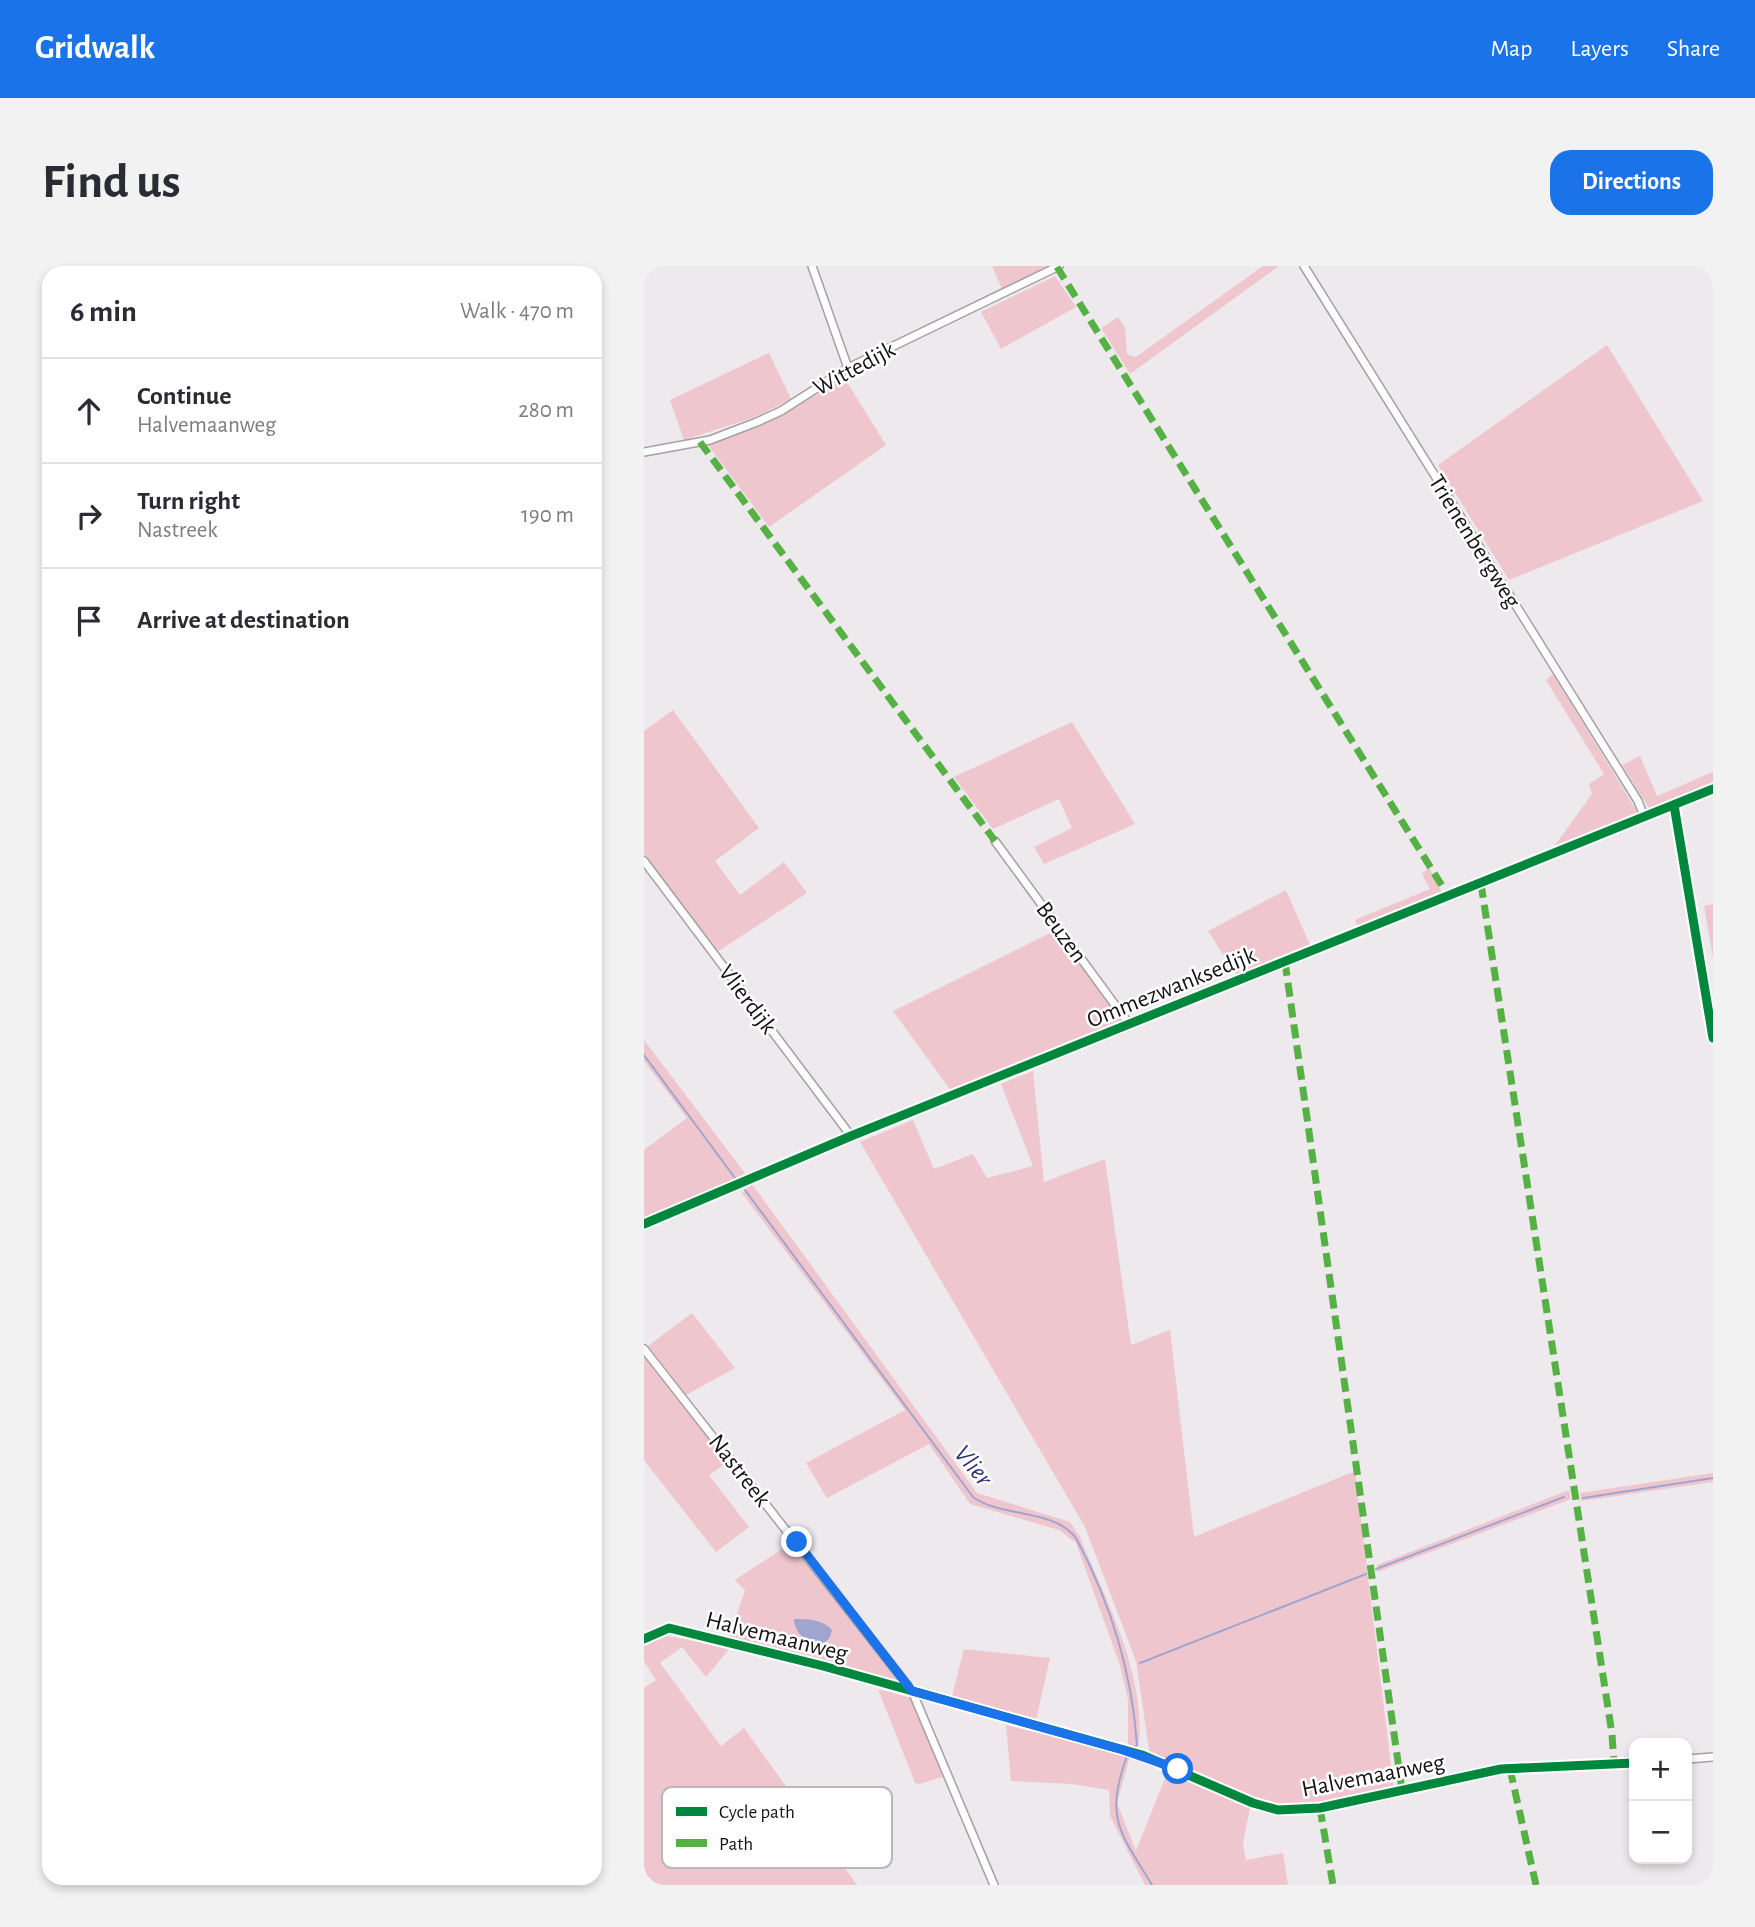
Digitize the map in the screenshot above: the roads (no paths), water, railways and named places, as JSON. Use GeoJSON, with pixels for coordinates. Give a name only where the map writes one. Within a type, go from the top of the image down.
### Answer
{"type":"FeatureCollection","features":[{"type":"Feature","properties":{"kind":"street"},"geometry":{"type":"LineString","coordinates":[[812,266],[848,368]]}},
{"type":"Feature","properties":{"kind":"street","name":"Wittedijk"},"geometry":{"type":"LineString","coordinates":[[644,452],[700,442],[757,422],[781,411],[848,368],[1059,266]]}},
{"type":"Feature","properties":{"kind":"street","name":"Trienenbergweg"},"geometry":{"type":"LineString","coordinates":[[1304,266],[1638,801],[1644,816]]}},
{"type":"Feature","properties":{"kind":"street","name":"Ommezwanksedijk"},"geometry":{"type":"LineString","coordinates":[[644,1224],[851,1136],[1713,789]]}},
{"type":"Feature","properties":{"kind":"street"},"geometry":{"type":"LineString","coordinates":[[1674,804],[1713,1038]]}},
{"type":"Feature","properties":{"kind":"street","name":"Beuzen"},"geometry":{"type":"LineString","coordinates":[[995,841],[1129,1024]]}},
{"type":"Feature","properties":{"kind":"street","name":"Vlierdijk"},"geometry":{"type":"LineString","coordinates":[[644,862],[851,1136]]}},
{"type":"Feature","properties":{"kind":"street","name":"Nastreek"},"geometry":{"type":"LineString","coordinates":[[644,1349],[912,1691],[994,1885]]}},
{"type":"Feature","properties":{"kind":"street","name":"Halvemaanweg"},"geometry":{"type":"LineString","coordinates":[[644,1639],[669,1628],[912,1691],[1142,1755],[1253,1803],[1278,1810],[1320,1808],[1501,1769],[1629,1763]]}},
{"type":"Feature","properties":{"kind":"street"},"geometry":{"type":"LineString","coordinates":[[1692,1759],[1713,1757]]}},
{"type":"Feature","properties":{"kind":"water"},"geometry":{"type":"Polygon","coordinates":[[[794,1619],[824,1624],[832,1630],[830,1637],[822,1646],[812,1643],[799,1633],[794,1619]]]}},
{"type":"Feature","properties":{"kind":"waterway","name":"Vlier"},"geometry":{"type":"LineString","coordinates":[[644,1055],[735,1178]]}},
{"type":"Feature","properties":{"kind":"waterway","name":"Vlier"},"geometry":{"type":"LineString","coordinates":[[745,1190],[973,1497],[985,1504],[1054,1522],[1066,1528],[1076,1538],[1099,1587],[1117,1638],[1134,1718],[1137,1745],[1133,1748]]}},
{"type":"Feature","properties":{"kind":"waterway"},"geometry":{"type":"LineString","coordinates":[[1583,1498],[1713,1478]]}},
{"type":"Feature","properties":{"kind":"waterway"},"geometry":{"type":"LineString","coordinates":[[1376,1569],[1564,1497]]}},
{"type":"Feature","properties":{"kind":"waterway"},"geometry":{"type":"LineString","coordinates":[[1140,1663],[1366,1574]]}},
{"type":"Feature","properties":{"kind":"waterway","name":"Vlier"},"geometry":{"type":"LineString","coordinates":[[1127,1756],[1120,1777],[1116,1810],[1124,1837],[1152,1885]]}}]}
